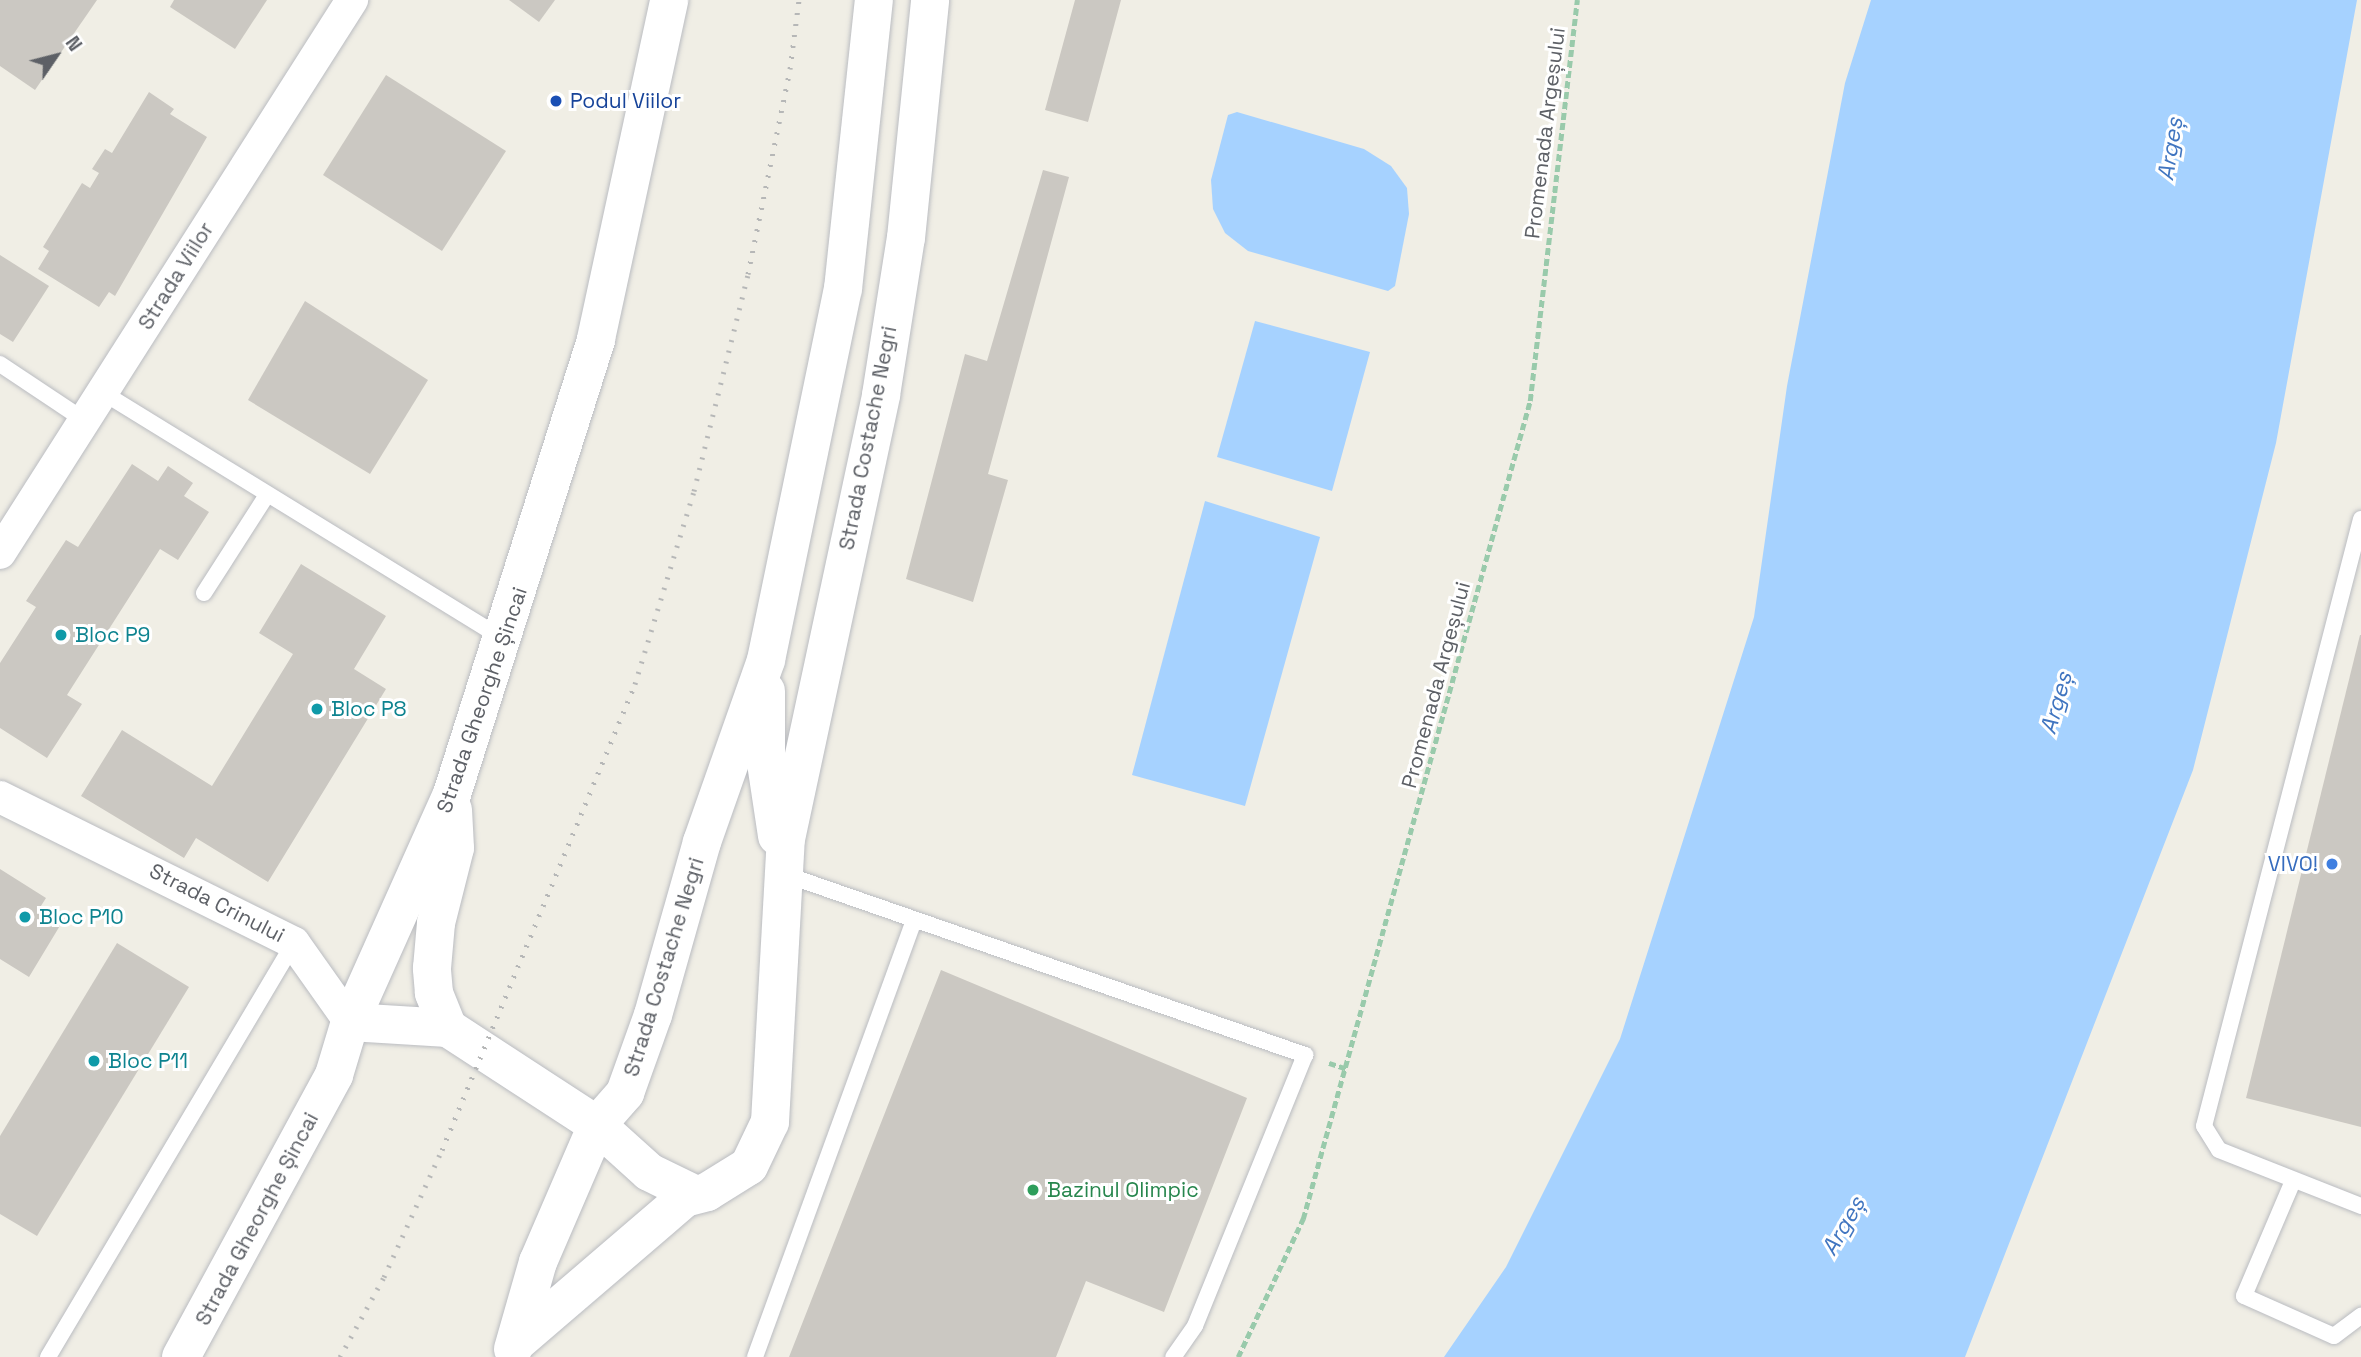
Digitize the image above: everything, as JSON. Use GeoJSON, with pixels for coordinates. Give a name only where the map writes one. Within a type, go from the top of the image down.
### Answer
{"type":"FeatureCollection","features":[{"type":"Feature","properties":{"kind":"main road","name":"Strada Gheorghe Șincai"},"geometry":{"type":"LineString","coordinates":[[181,1357],[334,1075],[350,1023],[452,794],[596,339],[669,0]]}},
{"type":"Feature","properties":{"kind":"main road","name":"Strada Costache Negri"},"geometry":{"type":"LineString","coordinates":[[512,1350],[538,1262],[597,1125],[625,1093],[653,1015],[702,842],[766,660],[843,289],[874,0]]}},
{"type":"Feature","properties":{"kind":"main road","name":"Strada Costache Negri"},"geometry":{"type":"LineString","coordinates":[[512,1350],[692,1193],[707,1192],[749,1166],[770,1122],[782,873],[817,677],[881,395],[907,224],[930,0]]}},
{"type":"Feature","properties":{"kind":"main road","name":"Strada Costache Negri"},"geometry":{"type":"LineString","coordinates":[[766,660],[766,763],[782,873]]}},
{"type":"Feature","properties":{"kind":"main road"},"geometry":{"type":"LineString","coordinates":[[448,1028],[434,993],[432,968],[436,923],[455,848],[452,794]]}},
{"type":"Feature","properties":{"kind":"main road"},"geometry":{"type":"LineString","coordinates":[[350,1023],[448,1028],[597,1125],[649,1172],[692,1193]]}},
{"type":"Feature","properties":{"kind":"street","name":"Strada Viilor"},"geometry":{"type":"LineString","coordinates":[[0,553],[352,0]]}},
{"type":"Feature","properties":{"kind":"street","name":"Strada Crinului"},"geometry":{"type":"LineString","coordinates":[[0,797],[294,943],[350,1023]]}},
{"type":"Feature","properties":{"kind":"lane"},"geometry":{"type":"LineString","coordinates":[[0,364],[84,420]]}},
{"type":"Feature","properties":{"kind":"lane"},"geometry":{"type":"LineString","coordinates":[[102,392],[503,639]]}},
{"type":"Feature","properties":{"kind":"lane"},"geometry":{"type":"LineString","coordinates":[[204,593],[267,495]]}},
{"type":"Feature","properties":{"kind":"lane"},"geometry":{"type":"LineString","coordinates":[[2361,519],[2204,1126],[2219,1150],[2361,1206]]}},
{"type":"Feature","properties":{"kind":"lane"},"geometry":{"type":"LineString","coordinates":[[782,873],[913,922],[1305,1055],[1195,1326],[1172,1357]]}},
{"type":"Feature","properties":{"kind":"lane"},"geometry":{"type":"LineString","coordinates":[[755,1357],[913,922]]}},
{"type":"Feature","properties":{"kind":"lane"},"geometry":{"type":"LineString","coordinates":[[48,1357],[294,943]]}},
{"type":"Feature","properties":{"kind":"lane"},"geometry":{"type":"LineString","coordinates":[[2293,1181],[2244,1296],[2334,1336],[2361,1316]]}},
{"type":"Feature","properties":{"kind":"path","name":"Promenada Argeșului"},"geometry":{"type":"LineString","coordinates":[[1238,1357],[1307,1206],[1530,401],[1577,0]]}},
{"type":"Feature","properties":{"kind":"water","name":"Argeș"},"geometry":{"type":"Polygon","coordinates":[[[1871,0],[2357,0],[2276,443],[2193,770],[1965,1357],[1444,1357],[1506,1267],[1620,1039],[1754,617],[1787,386],[1845,83],[1871,0]]]}},
{"type":"Feature","properties":{"kind":"water"},"geometry":{"type":"Polygon","coordinates":[[[1237,112],[1364,149],[1391,166],[1407,188],[1409,214],[1395,286],[1388,291],[1248,251],[1225,233],[1213,209],[1211,180],[1228,115],[1237,112]]]}},
{"type":"Feature","properties":{"kind":"water"},"geometry":{"type":"Polygon","coordinates":[[[1255,321],[1370,352],[1332,491],[1217,457],[1255,321]]]}},
{"type":"Feature","properties":{"kind":"water"},"geometry":{"type":"Polygon","coordinates":[[[1205,501],[1320,537],[1245,806],[1132,775],[1205,501]]]}},
{"type":"Feature","properties":{"kind":"building"},"geometry":{"type":"Polygon","coordinates":[[[0,0],[97,0],[35,90],[0,66],[0,0]]]}},
{"type":"Feature","properties":{"kind":"building"},"geometry":{"type":"Polygon","coordinates":[[[174,0],[267,0],[235,49],[170,7],[174,0]]]}},
{"type":"Feature","properties":{"kind":"building"},"geometry":{"type":"Polygon","coordinates":[[[509,0],[555,0],[539,22],[509,0]]]}},
{"type":"Feature","properties":{"kind":"building"},"geometry":{"type":"Polygon","coordinates":[[[1075,0],[1121,0],[1088,122],[1045,110],[1075,0]]]}},
{"type":"Feature","properties":{"kind":"building"},"geometry":{"type":"Polygon","coordinates":[[[386,75],[506,151],[442,251],[323,175],[386,75]]]}},
{"type":"Feature","properties":{"kind":"building"},"geometry":{"type":"Polygon","coordinates":[[[149,92],[174,109],[170,114],[207,137],[115,296],[109,292],[99,307],[38,269],[49,251],[43,247],[82,183],[90,188],[99,173],[92,169],[105,149],[112,153],[149,92]]]}},
{"type":"Feature","properties":{"kind":"building"},"geometry":{"type":"Polygon","coordinates":[[[1043,170],[1069,177],[988,474],[1008,480],[973,602],[906,579],[965,354],[987,361],[1043,170]]]}},
{"type":"Feature","properties":{"kind":"building"},"geometry":{"type":"Polygon","coordinates":[[[0,255],[49,286],[13,342],[0,334],[0,255]]]}},
{"type":"Feature","properties":{"kind":"building"},"geometry":{"type":"Polygon","coordinates":[[[305,301],[428,380],[370,474],[248,400],[305,301]]]}},
{"type":"Feature","properties":{"kind":"building","name":"Bloc P9"},"geometry":{"type":"Polygon","coordinates":[[[132,464],[158,481],[168,466],[193,483],[184,496],[209,512],[178,560],[160,549],[67,695],[82,704],[47,758],[0,728],[0,663],[36,607],[26,601],[66,540],[78,547],[132,464]]]}},
{"type":"Feature","properties":{"kind":"building","name":"Bloc P8"},"geometry":{"type":"Polygon","coordinates":[[[301,564],[386,616],[354,669],[386,689],[268,882],[196,838],[184,858],[81,796],[122,730],[212,786],[293,654],[259,633],[301,564]]]}},
{"type":"Feature","properties":{"kind":"building","name":"VIVO!"},"geometry":{"type":"Polygon","coordinates":[[[2361,635],[2361,1127],[2246,1098],[2361,635]]]}},
{"type":"Feature","properties":{"kind":"building","name":"Bloc P10"},"geometry":{"type":"Polygon","coordinates":[[[0,869],[46,898],[39,909],[61,924],[29,977],[0,959],[0,869]]]}},
{"type":"Feature","properties":{"kind":"building","name":"Bloc P11"},"geometry":{"type":"Polygon","coordinates":[[[117,943],[189,987],[37,1236],[0,1214],[0,1136],[117,943]]]}},
{"type":"Feature","properties":{"kind":"building","name":"Bazinul Olimpic"},"geometry":{"type":"Polygon","coordinates":[[[941,970],[1247,1098],[1164,1312],[1086,1281],[1056,1357],[789,1357],[941,970]]]}},
{"type":"Feature","properties":{"kind":"railway"},"geometry":{"type":"LineString","coordinates":[[340,1357],[384,1277],[442,1150],[635,684],[694,491],[748,274],[790,69],[799,0]]}},
{"type":"Feature","properties":{"kind":"place","name":"Podul Viilor"},"geometry":{"type":"Point","coordinates":[556,101]}},
{"type":"Feature","properties":{"kind":"place","name":"Bloc P9"},"geometry":{"type":"Point","coordinates":[61,635]}},
{"type":"Feature","properties":{"kind":"place","name":"Bloc P8"},"geometry":{"type":"Point","coordinates":[317,709]}},
{"type":"Feature","properties":{"kind":"place","name":"VIVO!"},"geometry":{"type":"Point","coordinates":[2332,864]}},
{"type":"Feature","properties":{"kind":"place","name":"Bloc P10"},"geometry":{"type":"Point","coordinates":[25,917]}},
{"type":"Feature","properties":{"kind":"place","name":"Bloc P11"},"geometry":{"type":"Point","coordinates":[94,1061]}},
{"type":"Feature","properties":{"kind":"place","name":"Bazinul Olimpic"},"geometry":{"type":"Point","coordinates":[1033,1190]}}]}
